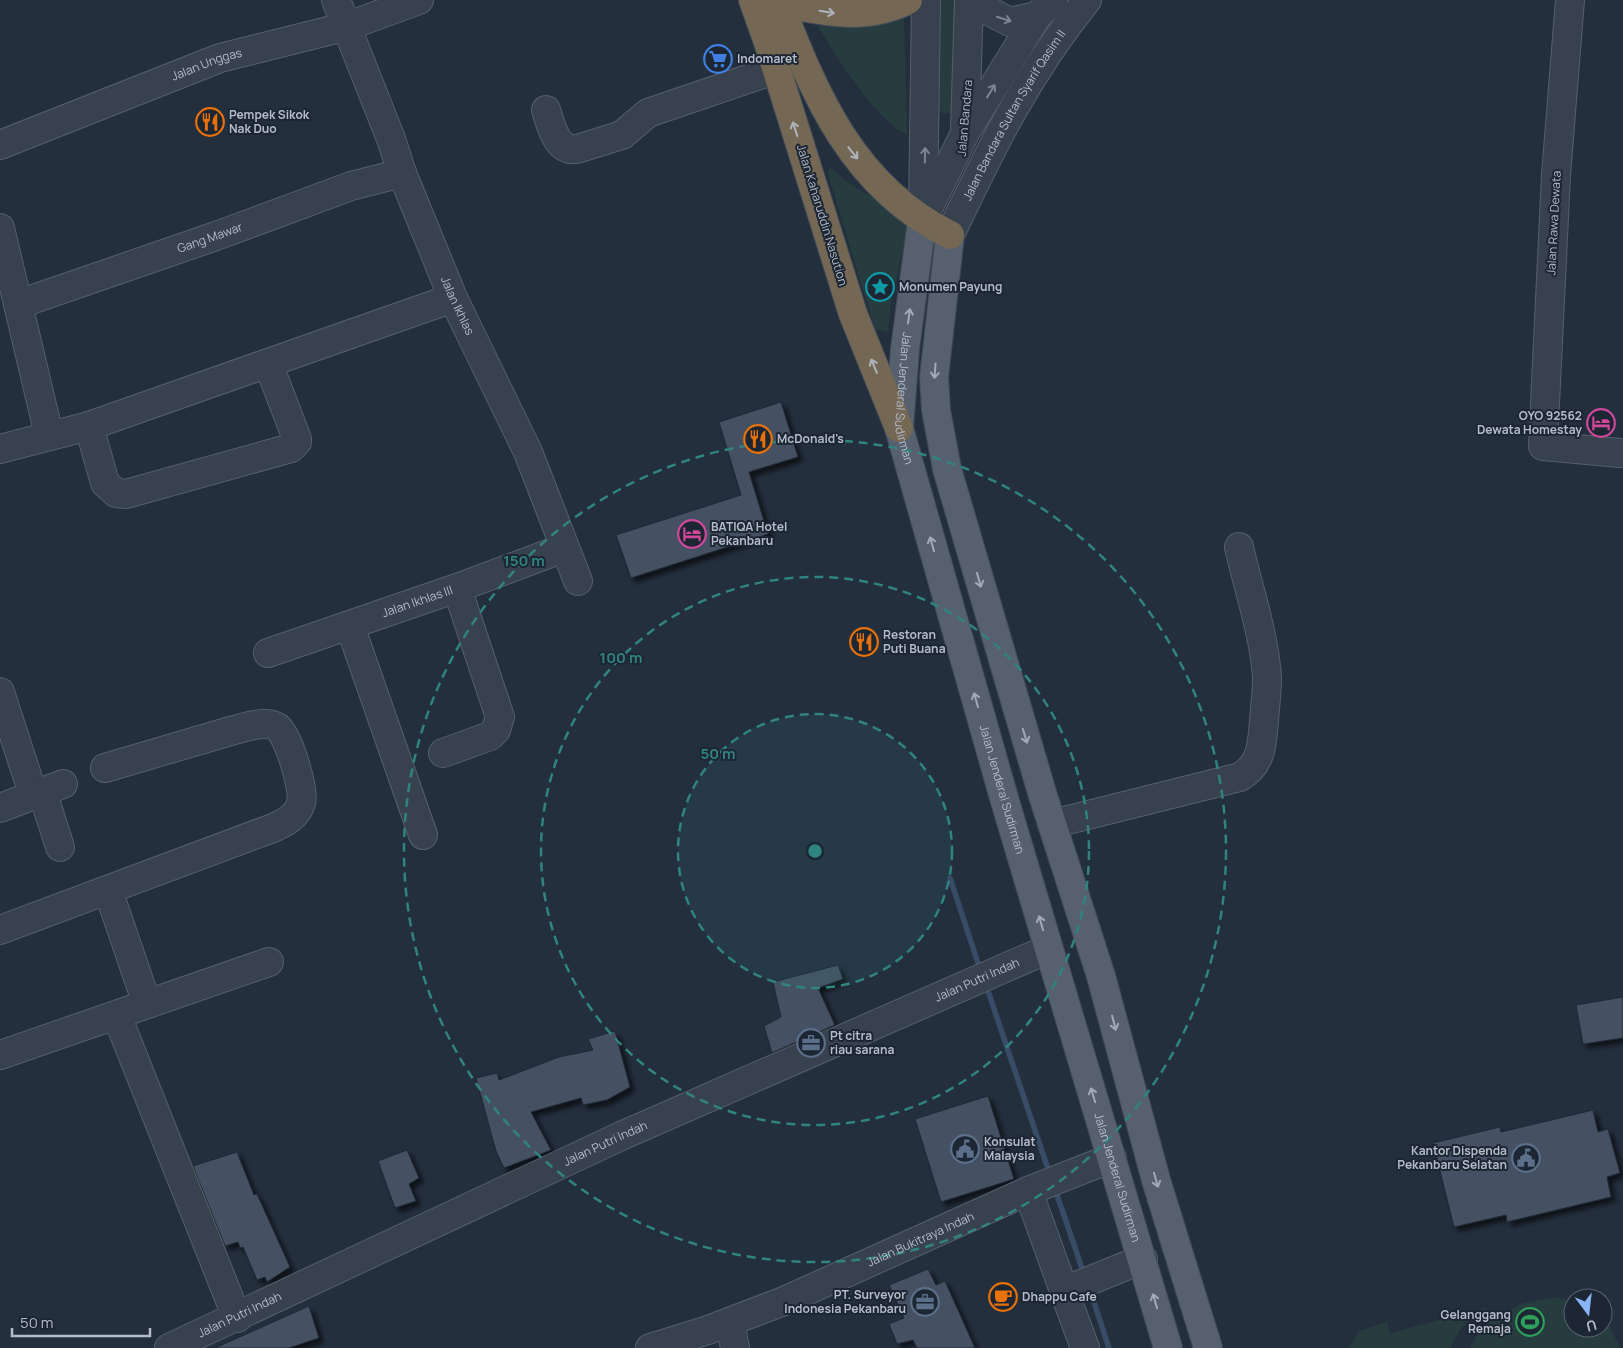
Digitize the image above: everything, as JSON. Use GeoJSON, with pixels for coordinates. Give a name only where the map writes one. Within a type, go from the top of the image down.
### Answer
{"type":"FeatureCollection","features":[{"type":"Feature","properties":{"kind":"highway"},"geometry":{"type":"LineString","coordinates":[[770,1],[844,14],[886,9],[908,0]]}},
{"type":"Feature","properties":{"kind":"highway"},"geometry":{"type":"LineString","coordinates":[[770,1],[835,128],[885,191],[922,221],[950,235]]}},
{"type":"Feature","properties":{"kind":"highway","name":"Jalan Kaharuddin Nasution"},"geometry":{"type":"LineString","coordinates":[[770,1],[777,69],[853,314],[899,428]]}},
{"type":"Feature","properties":{"kind":"main road","name":"Jalan Jenderal Sudirman"},"geometry":{"type":"LineString","coordinates":[[922,221],[904,358],[899,428],[1048,949],[1143,1259],[1168,1348]]}},
{"type":"Feature","properties":{"kind":"main road","name":"Jalan Jenderal Sudirman"},"geometry":{"type":"LineString","coordinates":[[950,235],[934,377],[940,435],[947,469],[1052,824],[1101,976],[1156,1180],[1208,1348]]}},
{"type":"Feature","properties":{"kind":"main road"},"geometry":{"type":"LineString","coordinates":[[1060,987],[1101,976]]}},
{"type":"Feature","properties":{"kind":"street","name":"Jalan Ikhlas"},"geometry":{"type":"LineString","coordinates":[[336,0],[348,26],[402,173],[453,298],[528,452],[578,581]]}},
{"type":"Feature","properties":{"kind":"street","name":"Jalan Unggas"},"geometry":{"type":"LineString","coordinates":[[0,146],[220,58],[348,26],[419,0]]}},
{"type":"Feature","properties":{"kind":"street"},"geometry":{"type":"LineString","coordinates":[[922,221],[926,0]]}},
{"type":"Feature","properties":{"kind":"street","name":"Jalan Bandara"},"geometry":{"type":"LineString","coordinates":[[950,235],[965,133],[969,0]]}},
{"type":"Feature","properties":{"kind":"street"},"geometry":{"type":"LineString","coordinates":[[978,0],[983,8],[1010,22],[1045,8]]}},
{"type":"Feature","properties":{"kind":"street","name":"Jalan Bandara Sultan Syarif Qasim II"},"geometry":{"type":"LineString","coordinates":[[950,235],[1009,114],[1059,36],[1087,0]]}},
{"type":"Feature","properties":{"kind":"street","name":"Jalan Rawa Dewata"},"geometry":{"type":"LineString","coordinates":[[1570,0],[1556,175],[1543,446],[1620,453]]}},
{"type":"Feature","properties":{"kind":"street"},"geometry":{"type":"LineString","coordinates":[[922,221],[965,133],[1045,8]]}},
{"type":"Feature","properties":{"kind":"street"},"geometry":{"type":"LineString","coordinates":[[546,110],[553,134],[561,145],[573,150],[622,135],[648,113],[777,69]]}},
{"type":"Feature","properties":{"kind":"street","name":"Gang Mawar"},"geometry":{"type":"LineString","coordinates":[[19,304],[216,236],[350,186],[402,173]]}},
{"type":"Feature","properties":{"kind":"street"},"geometry":{"type":"LineString","coordinates":[[0,228],[49,435]]}},
{"type":"Feature","properties":{"kind":"street"},"geometry":{"type":"LineString","coordinates":[[0,449],[89,426],[453,298]]}},
{"type":"Feature","properties":{"kind":"street"},"geometry":{"type":"LineString","coordinates":[[89,426],[105,483],[116,493],[135,492],[290,448],[297,442],[297,439],[268,363]]}},
{"type":"Feature","properties":{"kind":"street"},"geometry":{"type":"LineString","coordinates":[[1052,824],[1240,777],[1250,771],[1257,763],[1262,750],[1267,678],[1261,640],[1239,547]]}},
{"type":"Feature","properties":{"kind":"street","name":"Jalan Ikhlas III"},"geometry":{"type":"LineString","coordinates":[[268,653],[350,626],[564,548]]}},
{"type":"Feature","properties":{"kind":"street"},"geometry":{"type":"LineString","coordinates":[[443,753],[490,736],[496,730],[500,717],[457,588]]}},
{"type":"Feature","properties":{"kind":"street"},"geometry":{"type":"LineString","coordinates":[[350,626],[423,835]]}},
{"type":"Feature","properties":{"kind":"street"},"geometry":{"type":"LineString","coordinates":[[0,692],[46,789],[60,847]]}},
{"type":"Feature","properties":{"kind":"street"},"geometry":{"type":"LineString","coordinates":[[0,930],[286,822],[296,813],[301,803],[302,792],[283,733],[277,727],[268,724],[243,728],[105,768]]}},
{"type":"Feature","properties":{"kind":"street"},"geometry":{"type":"LineString","coordinates":[[0,808],[46,789]]}},
{"type":"Feature","properties":{"kind":"street"},"geometry":{"type":"LineString","coordinates":[[108,890],[147,1004]]}},
{"type":"Feature","properties":{"kind":"street","name":"Jalan Putri Indah"},"geometry":{"type":"LineString","coordinates":[[169,1348],[237,1318],[620,1136],[1048,949]]}},
{"type":"Feature","properties":{"kind":"street"},"geometry":{"type":"LineString","coordinates":[[0,1055],[117,1016],[268,962]]}},
{"type":"Feature","properties":{"kind":"street"},"geometry":{"type":"LineString","coordinates":[[117,1016],[237,1318]]}},
{"type":"Feature","properties":{"kind":"street","name":"Jalan Bukitraya Indah"},"geometry":{"type":"LineString","coordinates":[[650,1348],[730,1322],[784,1301],[1028,1191],[1112,1158]]}},
{"type":"Feature","properties":{"kind":"street"},"geometry":{"type":"LineString","coordinates":[[1028,1191],[1085,1348]]}},
{"type":"Feature","properties":{"kind":"street"},"geometry":{"type":"LineString","coordinates":[[1064,1291],[1143,1259]]}},
{"type":"Feature","properties":{"kind":"street"},"geometry":{"type":"LineString","coordinates":[[730,1322],[735,1348]]}},
{"type":"Feature","properties":{"kind":"green space"},"geometry":{"type":"Polygon","coordinates":[[[902,0],[907,134],[896,128],[870,102],[831,48],[815,20],[902,0]]]}},
{"type":"Feature","properties":{"kind":"green space"},"geometry":{"type":"Polygon","coordinates":[[[937,0],[955,0],[956,108],[947,114],[940,112],[937,106],[937,0]]]}},
{"type":"Feature","properties":{"kind":"green space"},"geometry":{"type":"Polygon","coordinates":[[[830,167],[858,189],[910,217],[891,302],[888,332],[875,329],[828,174],[830,167]]]}},
{"type":"Feature","properties":{"kind":"green space","name":"Gelanggang Remaja"},"geometry":{"type":"Polygon","coordinates":[[[1556,1297],[1563,1299],[1563,1338],[1613,1338],[1613,1333],[1620,1348],[1470,1348],[1483,1324],[1520,1304],[1556,1297]]]}},
{"type":"Feature","properties":{"kind":"green space"},"geometry":{"type":"Polygon","coordinates":[[[1486,1308],[1485,1312],[1472,1319],[1460,1330],[1451,1348],[1348,1348],[1359,1331],[1387,1322],[1390,1333],[1486,1308]]]}},
{"type":"Feature","properties":{"kind":"building","name":"BATIQA Hotel Pekanbaru"},"geometry":{"type":"Polygon","coordinates":[[[781,402],[798,457],[749,472],[768,534],[631,578],[616,535],[741,495],[719,422],[781,402]]]}},
{"type":"Feature","properties":{"kind":"building"},"geometry":{"type":"Polygon","coordinates":[[[838,965],[843,979],[818,988],[835,1025],[772,1053],[764,1026],[781,1017],[773,982],[838,965]]]}},
{"type":"Feature","properties":{"kind":"building"},"geometry":{"type":"Polygon","coordinates":[[[1623,997],[1623,1038],[1583,1044],[1576,1005],[1623,997]]]}},
{"type":"Feature","properties":{"kind":"building"},"geometry":{"type":"Polygon","coordinates":[[[615,1031],[630,1087],[607,1100],[583,1105],[581,1098],[531,1112],[551,1150],[504,1168],[496,1151],[476,1078],[497,1073],[499,1080],[559,1057],[593,1050],[588,1039],[615,1031]]]}},
{"type":"Feature","properties":{"kind":"building","name":"Konsulat Malaysia"},"geometry":{"type":"Polygon","coordinates":[[[988,1096],[1014,1179],[941,1202],[915,1119],[988,1096]]]}},
{"type":"Feature","properties":{"kind":"building","name":"Kantor Dispenda Pekanbaru Selatan"},"geometry":{"type":"Polygon","coordinates":[[[1593,1110],[1598,1132],[1608,1129],[1620,1173],[1607,1177],[1611,1197],[1507,1222],[1506,1215],[1454,1227],[1433,1143],[1500,1127],[1501,1132],[1593,1110]]]}},
{"type":"Feature","properties":{"kind":"building"},"geometry":{"type":"Polygon","coordinates":[[[407,1150],[419,1178],[409,1184],[416,1201],[395,1208],[378,1161],[407,1150]]]}},
{"type":"Feature","properties":{"kind":"building"},"geometry":{"type":"Polygon","coordinates":[[[237,1152],[254,1195],[257,1194],[290,1267],[267,1282],[265,1277],[257,1280],[243,1247],[240,1248],[238,1242],[225,1246],[193,1166],[237,1152]]]}},
{"type":"Feature","properties":{"kind":"building","name":"PT. Surveyor Indonesia Pekanbaru"},"geometry":{"type":"Polygon","coordinates":[[[928,1269],[936,1285],[945,1281],[975,1348],[917,1348],[913,1340],[897,1344],[889,1324],[904,1318],[889,1285],[928,1269]]]}},
{"type":"Feature","properties":{"kind":"building"},"geometry":{"type":"Polygon","coordinates":[[[309,1306],[319,1338],[289,1348],[215,1348],[309,1306]]]}},
{"type":"Feature","properties":{"kind":"waterway"},"geometry":{"type":"LineString","coordinates":[[950,878],[978,963]]}},
{"type":"Feature","properties":{"kind":"waterway"},"geometry":{"type":"LineString","coordinates":[[988,991],[1047,1166]]}},
{"type":"Feature","properties":{"kind":"waterway"},"geometry":{"type":"LineString","coordinates":[[1057,1195],[1084,1274]]}},
{"type":"Feature","properties":{"kind":"waterway"},"geometry":{"type":"LineString","coordinates":[[1092,1296],[1109,1348]]}},
{"type":"Feature","properties":{"kind":"place","name":"Indomaret"},"geometry":{"type":"Point","coordinates":[718,59]}},
{"type":"Feature","properties":{"kind":"place","name":"Pempek Sikok Nak Duo"},"geometry":{"type":"Point","coordinates":[210,122]}},
{"type":"Feature","properties":{"kind":"place","name":"Monumen Payung"},"geometry":{"type":"Point","coordinates":[880,287]}},
{"type":"Feature","properties":{"kind":"place","name":"OYO 92562 Dewata Homestay"},"geometry":{"type":"Point","coordinates":[1601,423]}},
{"type":"Feature","properties":{"kind":"place","name":"McDonald's"},"geometry":{"type":"Point","coordinates":[758,439]}},
{"type":"Feature","properties":{"kind":"place","name":"BATIQA Hotel Pekanbaru"},"geometry":{"type":"Point","coordinates":[692,534]}},
{"type":"Feature","properties":{"kind":"place","name":"Restoran Puti Buana"},"geometry":{"type":"Point","coordinates":[864,642]}},
{"type":"Feature","properties":{"kind":"place","name":"Pt citra riau sarana"},"geometry":{"type":"Point","coordinates":[811,1043]}},
{"type":"Feature","properties":{"kind":"place","name":"Konsulat Malaysia"},"geometry":{"type":"Point","coordinates":[965,1149]}},
{"type":"Feature","properties":{"kind":"place","name":"Kantor Dispenda Pekanbaru Selatan"},"geometry":{"type":"Point","coordinates":[1526,1158]}},
{"type":"Feature","properties":{"kind":"place","name":"Dhappu Cafe"},"geometry":{"type":"Point","coordinates":[1003,1297]}},
{"type":"Feature","properties":{"kind":"place","name":"PT. Surveyor Indonesia Pekanbaru"},"geometry":{"type":"Point","coordinates":[925,1302]}},
{"type":"Feature","properties":{"kind":"place","name":"Gelanggang Remaja"},"geometry":{"type":"Point","coordinates":[1530,1322]}}]}
